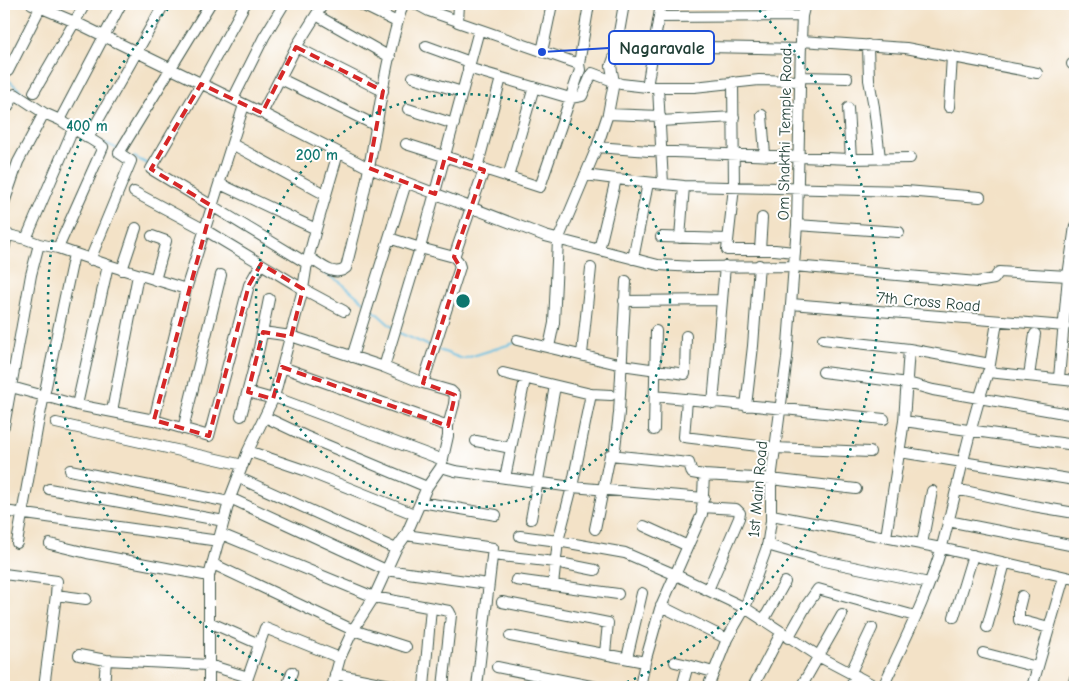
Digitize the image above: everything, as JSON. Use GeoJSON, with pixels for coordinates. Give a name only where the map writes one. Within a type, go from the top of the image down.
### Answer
{"type":"FeatureCollection","features":[{"type":"Feature","properties":{"kind":"street"},"geometry":{"type":"LineString","coordinates":[[34,92],[85,4]]}},
{"type":"Feature","properties":{"kind":"street"},"geometry":{"type":"LineString","coordinates":[[60,120],[121,4]]}},
{"type":"Feature","properties":{"kind":"street"},"geometry":{"type":"LineString","coordinates":[[88,138],[164,4]]}},
{"type":"Feature","properties":{"kind":"street"},"geometry":{"type":"LineString","coordinates":[[90,260],[131,161],[120,151],[210,4]]}},
{"type":"Feature","properties":{"kind":"street"},"geometry":{"type":"LineString","coordinates":[[245,4],[201,84],[152,166],[308,261],[335,272],[341,272],[346,268],[369,168],[397,22],[403,4]]}},
{"type":"Feature","properties":{"kind":"street"},"geometry":{"type":"LineString","coordinates":[[233,99],[264,38],[284,4]]}},
{"type":"Feature","properties":{"kind":"street"},"geometry":{"type":"LineString","coordinates":[[262,114],[296,47],[323,4]]}},
{"type":"Feature","properties":{"kind":"street"},"geometry":{"type":"LineString","coordinates":[[360,4],[397,22]]}},
{"type":"Feature","properties":{"kind":"street"},"geometry":{"type":"LineString","coordinates":[[416,4],[479,30],[514,40],[542,52],[579,64]]}},
{"type":"Feature","properties":{"kind":"street"},"geometry":{"type":"LineString","coordinates":[[458,21],[459,4]]}},
{"type":"Feature","properties":{"kind":"street"},"geometry":{"type":"LineString","coordinates":[[542,52],[552,4]]}},
{"type":"Feature","properties":{"kind":"street"},"geometry":{"type":"LineString","coordinates":[[406,144],[540,187],[580,70],[579,64],[589,4]]}},
{"type":"Feature","properties":{"kind":"street"},"geometry":{"type":"LineString","coordinates":[[549,347],[554,323],[558,240],[597,147],[608,114],[614,82],[611,66],[615,55],[624,4]]}},
{"type":"Feature","properties":{"kind":"street"},"geometry":{"type":"LineString","coordinates":[[647,87],[661,4]]}},
{"type":"Feature","properties":{"kind":"street","name":"Om Shakthi Temple Road"},"geometry":{"type":"LineString","coordinates":[[794,266],[797,225],[802,16],[805,4]]}},
{"type":"Feature","properties":{"kind":"street"},"geometry":{"type":"LineString","coordinates":[[8,71],[38,5],[233,99],[369,168],[558,240],[658,266],[794,266],[977,282],[994,279],[998,272],[1068,276]]}},
{"type":"Feature","properties":{"kind":"street"},"geometry":{"type":"LineString","coordinates":[[316,15],[390,57]]}},
{"type":"Feature","properties":{"kind":"street"},"geometry":{"type":"LineString","coordinates":[[659,16],[802,16]]}},
{"type":"Feature","properties":{"kind":"street"},"geometry":{"type":"LineString","coordinates":[[384,366],[420,248],[479,30]]}},
{"type":"Feature","properties":{"kind":"street"},"geometry":{"type":"LineString","coordinates":[[654,46],[868,45],[906,48],[1037,72]]}},
{"type":"Feature","properties":{"kind":"street"},"geometry":{"type":"LineString","coordinates":[[868,45],[869,80],[880,158]]}},
{"type":"Feature","properties":{"kind":"street"},"geometry":{"type":"LineString","coordinates":[[426,46],[501,78],[570,98],[582,96],[592,73],[614,82],[647,87],[694,87],[759,80],[848,78]]}},
{"type":"Feature","properties":{"kind":"street"},"geometry":{"type":"LineString","coordinates":[[296,47],[383,91]]}},
{"type":"Feature","properties":{"kind":"street"},"geometry":{"type":"LineString","coordinates":[[949,107],[952,56]]}},
{"type":"Feature","properties":{"kind":"street"},"geometry":{"type":"LineString","coordinates":[[413,77],[462,92]]}},
{"type":"Feature","properties":{"kind":"street"},"geometry":{"type":"LineString","coordinates":[[454,257],[472,208],[501,78]]}},
{"type":"Feature","properties":{"kind":"street"},"geometry":{"type":"LineString","coordinates":[[281,79],[376,125]]}},
{"type":"Feature","properties":{"kind":"street"},"geometry":{"type":"LineString","coordinates":[[733,82],[732,153],[734,187],[727,250],[794,252]]}},
{"type":"Feature","properties":{"kind":"street"},"geometry":{"type":"LineString","coordinates":[[508,177],[534,87]]}},
{"type":"Feature","properties":{"kind":"street"},"geometry":{"type":"LineString","coordinates":[[658,87],[663,184]]}},
{"type":"Feature","properties":{"kind":"street"},"geometry":{"type":"LineString","coordinates":[[5,110],[15,94],[103,147],[58,248]]}},
{"type":"Feature","properties":{"kind":"street"},"geometry":{"type":"LineString","coordinates":[[154,420],[186,289],[244,105]]}},
{"type":"Feature","properties":{"kind":"street"},"geometry":{"type":"LineString","coordinates":[[848,108],[851,159]]}},
{"type":"Feature","properties":{"kind":"street"},"geometry":{"type":"LineString","coordinates":[[408,109],[454,124]]}},
{"type":"Feature","properties":{"kind":"street"},"geometry":{"type":"LineString","coordinates":[[4,203],[18,162],[44,113]]}},
{"type":"Feature","properties":{"kind":"street"},"geometry":{"type":"LineString","coordinates":[[608,114],[660,119],[734,117]]}},
{"type":"Feature","properties":{"kind":"street"},"geometry":{"type":"LineString","coordinates":[[762,115],[765,155]]}},
{"type":"Feature","properties":{"kind":"street"},"geometry":{"type":"LineString","coordinates":[[26,239],[67,143],[76,130]]}},
{"type":"Feature","properties":{"kind":"street"},"geometry":{"type":"LineString","coordinates":[[232,144],[326,195]]}},
{"type":"Feature","properties":{"kind":"street"},"geometry":{"type":"LineString","coordinates":[[597,147],[851,159],[910,158]]}},
{"type":"Feature","properties":{"kind":"street"},"geometry":{"type":"LineString","coordinates":[[209,687],[209,576],[230,500],[248,451],[273,398],[291,336],[316,230],[338,153]]}},
{"type":"Feature","properties":{"kind":"street"},"geometry":{"type":"LineString","coordinates":[[585,176],[684,186],[906,191],[980,197]]}},
{"type":"Feature","properties":{"kind":"street"},"geometry":{"type":"LineString","coordinates":[[599,250],[616,179]]}},
{"type":"Feature","properties":{"kind":"street"},"geometry":{"type":"LineString","coordinates":[[352,357],[406,183]]}},
{"type":"Feature","properties":{"kind":"street"},"geometry":{"type":"LineString","coordinates":[[633,259],[648,183]]}},
{"type":"Feature","properties":{"kind":"street"},"geometry":{"type":"LineString","coordinates":[[220,184],[316,230]]}},
{"type":"Feature","properties":{"kind":"street"},"geometry":{"type":"LineString","coordinates":[[680,238],[684,186]]}},
{"type":"Feature","properties":{"kind":"street"},"geometry":{"type":"LineString","coordinates":[[134,192],[204,230],[303,289],[344,310]]}},
{"type":"Feature","properties":{"kind":"street"},"geometry":{"type":"LineString","coordinates":[[760,250],[762,218]]}},
{"type":"Feature","properties":{"kind":"street"},"geometry":{"type":"LineString","coordinates":[[797,225],[899,232]]}},
{"type":"Feature","properties":{"kind":"street"},"geometry":{"type":"LineString","coordinates":[[122,270],[136,228]]}},
{"type":"Feature","properties":{"kind":"street"},"geometry":{"type":"LineString","coordinates":[[1059,378],[1068,276],[1075,228]]}},
{"type":"Feature","properties":{"kind":"street"},"geometry":{"type":"LineString","coordinates":[[4,249],[5,234],[58,248],[90,260],[186,289]]}},
{"type":"Feature","properties":{"kind":"street"},"geometry":{"type":"LineString","coordinates":[[152,236],[166,241],[155,280]]}},
{"type":"Feature","properties":{"kind":"street"},"geometry":{"type":"LineString","coordinates":[[661,237],[728,240]]}},
{"type":"Feature","properties":{"kind":"street"},"geometry":{"type":"LineString","coordinates":[[389,238],[454,257],[460,267],[423,383]]}},
{"type":"Feature","properties":{"kind":"street"},"geometry":{"type":"LineString","coordinates":[[4,426],[7,385],[39,244]]}},
{"type":"Feature","properties":{"kind":"street"},"geometry":{"type":"LineString","coordinates":[[17,542],[44,395],[74,254]]}},
{"type":"Feature","properties":{"kind":"street"},"geometry":{"type":"LineString","coordinates":[[7,385],[77,405],[154,420],[209,436],[249,285],[261,264]]}},
{"type":"Feature","properties":{"kind":"street"},"geometry":{"type":"LineString","coordinates":[[77,405],[108,265]]}},
{"type":"Feature","properties":{"kind":"street"},"geometry":{"type":"LineString","coordinates":[[746,406],[759,265]]}},
{"type":"Feature","properties":{"kind":"street"},"geometry":{"type":"LineString","coordinates":[[713,403],[725,266]]}},
{"type":"Feature","properties":{"kind":"street","name":"1st Main Road"},"geometry":{"type":"LineString","coordinates":[[708,687],[727,639],[745,608],[768,545],[772,515],[771,479],[781,408],[794,266]]}},
{"type":"Feature","properties":{"kind":"street"},"geometry":{"type":"LineString","coordinates":[[582,354],[591,268]]}},
{"type":"Feature","properties":{"kind":"street"},"geometry":{"type":"LineString","coordinates":[[112,411],[138,275]]}},
{"type":"Feature","properties":{"kind":"street"},"geometry":{"type":"LineString","coordinates":[[183,429],[221,275]]}},
{"type":"Feature","properties":{"kind":"street"},"geometry":{"type":"LineString","coordinates":[[615,448],[619,413],[626,281]]}},
{"type":"Feature","properties":{"kind":"street"},"geometry":{"type":"LineString","coordinates":[[241,416],[270,298]]}},
{"type":"Feature","properties":{"kind":"street"},"geometry":{"type":"LineString","coordinates":[[624,301],[722,300]]}},
{"type":"Feature","properties":{"kind":"street","name":"7th Cross Road"},"geometry":{"type":"LineString","coordinates":[[791,304],[1065,326]]}},
{"type":"Feature","properties":{"kind":"street"},"geometry":{"type":"LineString","coordinates":[[883,687],[916,616],[941,548],[979,399],[989,368],[997,322]]}},
{"type":"Feature","properties":{"kind":"street"},"geometry":{"type":"LineString","coordinates":[[654,430],[656,331]]}},
{"type":"Feature","properties":{"kind":"street"},"geometry":{"type":"LineString","coordinates":[[263,332],[291,336],[384,366],[423,383],[451,391],[455,395],[442,463],[427,487],[406,535],[396,549],[374,597],[353,630],[340,658],[332,687]]}},
{"type":"Feature","properties":{"kind":"street"},"geometry":{"type":"LineString","coordinates":[[1029,376],[1035,334]]}},
{"type":"Feature","properties":{"kind":"street"},"geometry":{"type":"LineString","coordinates":[[517,340],[622,365],[684,374],[686,336]]}},
{"type":"Feature","properties":{"kind":"street"},"geometry":{"type":"LineString","coordinates":[[824,339],[909,349],[1029,376],[1075,381]]}},
{"type":"Feature","properties":{"kind":"street"},"geometry":{"type":"LineString","coordinates":[[886,537],[904,421],[909,349]]}},
{"type":"Feature","properties":{"kind":"street"},"geometry":{"type":"LineString","coordinates":[[282,367],[448,426]]}},
{"type":"Feature","properties":{"kind":"street"},"geometry":{"type":"LineString","coordinates":[[823,372],[908,383],[932,390],[1075,415]]}},
{"type":"Feature","properties":{"kind":"street"},"geometry":{"type":"LineString","coordinates":[[503,373],[591,394],[611,395]]}},
{"type":"Feature","properties":{"kind":"street"},"geometry":{"type":"LineString","coordinates":[[505,478],[525,379]]}},
{"type":"Feature","properties":{"kind":"street"},"geometry":{"type":"LineString","coordinates":[[531,519],[555,386]]}},
{"type":"Feature","properties":{"kind":"street"},"geometry":{"type":"LineString","coordinates":[[248,392],[273,398],[442,463],[455,471],[703,502],[736,509],[740,513],[739,518],[708,590]]}},
{"type":"Feature","properties":{"kind":"street"},"geometry":{"type":"LineString","coordinates":[[553,585],[558,541],[572,487],[591,394]]}},
{"type":"Feature","properties":{"kind":"street"},"geometry":{"type":"LineString","coordinates":[[655,396],[884,419]]}},
{"type":"Feature","properties":{"kind":"street"},"geometry":{"type":"LineString","coordinates":[[687,400],[684,436],[775,448],[870,452]]}},
{"type":"Feature","properties":{"kind":"street"},"geometry":{"type":"LineString","coordinates":[[265,417],[305,436],[427,487]]}},
{"type":"Feature","properties":{"kind":"street"},"geometry":{"type":"LineString","coordinates":[[904,421],[1075,445]]}},
{"type":"Feature","properties":{"kind":"street"},"geometry":{"type":"LineString","coordinates":[[56,423],[243,465]]}},
{"type":"Feature","properties":{"kind":"street"},"geometry":{"type":"LineString","coordinates":[[476,441],[511,448]]}},
{"type":"Feature","properties":{"kind":"street"},"geometry":{"type":"LineString","coordinates":[[248,451],[304,470],[414,514]]}},
{"type":"Feature","properties":{"kind":"street"},"geometry":{"type":"LineString","coordinates":[[900,452],[1075,480]]}},
{"type":"Feature","properties":{"kind":"street"},"geometry":{"type":"LineString","coordinates":[[595,529],[610,455],[689,463],[692,473],[771,479],[856,489]]}},
{"type":"Feature","properties":{"kind":"street"},"geometry":{"type":"LineString","coordinates":[[70,470],[230,500],[386,570],[488,584]]}},
{"type":"Feature","properties":{"kind":"street"},"geometry":{"type":"LineString","coordinates":[[640,687],[645,662],[662,606],[702,514],[704,474]]}},
{"type":"Feature","properties":{"kind":"street"},"geometry":{"type":"LineString","coordinates":[[239,478],[396,549]]}},
{"type":"Feature","properties":{"kind":"street"},"geometry":{"type":"LineString","coordinates":[[49,489],[224,521]]}},
{"type":"Feature","properties":{"kind":"street"},"geometry":{"type":"LineString","coordinates":[[956,489],[1075,513]]}},
{"type":"Feature","properties":{"kind":"street"},"geometry":{"type":"LineString","coordinates":[[922,544],[932,491]]}},
{"type":"Feature","properties":{"kind":"street"},"geometry":{"type":"LineString","coordinates":[[421,502],[496,515]]}},
{"type":"Feature","properties":{"kind":"street"},"geometry":{"type":"LineString","coordinates":[[4,511],[220,537],[374,597],[449,611],[451,614],[444,687]]}},
{"type":"Feature","properties":{"kind":"street"},"geometry":{"type":"LineString","coordinates":[[772,515],[941,548],[1075,579]]}},
{"type":"Feature","properties":{"kind":"street"},"geometry":{"type":"LineString","coordinates":[[948,521],[1075,546]]}},
{"type":"Feature","properties":{"kind":"street"},"geometry":{"type":"LineString","coordinates":[[644,526],[688,546]]}},
{"type":"Feature","properties":{"kind":"street"},"geometry":{"type":"LineString","coordinates":[[406,535],[493,548],[477,687]]}},
{"type":"Feature","properties":{"kind":"street"},"geometry":{"type":"LineString","coordinates":[[520,536],[624,553],[745,608],[820,657],[877,687]]}},
{"type":"Feature","properties":{"kind":"street"},"geometry":{"type":"LineString","coordinates":[[50,544],[87,553],[209,576]]}},
{"type":"Feature","properties":{"kind":"street"},"geometry":{"type":"LineString","coordinates":[[768,545],[820,560],[928,582]]}},
{"type":"Feature","properties":{"kind":"street"},"geometry":{"type":"LineString","coordinates":[[493,555],[555,562],[595,570]]}},
{"type":"Feature","properties":{"kind":"street"},"geometry":{"type":"LineString","coordinates":[[954,617],[973,555]]}},
{"type":"Feature","properties":{"kind":"street"},"geometry":{"type":"LineString","coordinates":[[987,627],[1005,563]]}},
{"type":"Feature","properties":{"kind":"street"},"geometry":{"type":"LineString","coordinates":[[213,564],[353,630],[406,647]]}},
{"type":"Feature","properties":{"kind":"street"},"geometry":{"type":"LineString","coordinates":[[4,574],[57,581],[44,687]]}},
{"type":"Feature","properties":{"kind":"street"},"geometry":{"type":"LineString","coordinates":[[1032,687],[1064,577]]}},
{"type":"Feature","properties":{"kind":"street"},"geometry":{"type":"LineString","coordinates":[[516,580],[618,594]]}},
{"type":"Feature","properties":{"kind":"street"},"geometry":{"type":"LineString","coordinates":[[763,621],[785,582]]}},
{"type":"Feature","properties":{"kind":"street"},"geometry":{"type":"LineString","coordinates":[[753,687],[785,635],[818,588],[916,616]]}},
{"type":"Feature","properties":{"kind":"street"},"geometry":{"type":"LineString","coordinates":[[627,658],[642,593]]}},
{"type":"Feature","properties":{"kind":"street"},"geometry":{"type":"LineString","coordinates":[[56,595],[86,599]]}},
{"type":"Feature","properties":{"kind":"street"},"geometry":{"type":"LineString","coordinates":[[1022,596],[1019,620],[1049,628]]}},
{"type":"Feature","properties":{"kind":"street"},"geometry":{"type":"LineString","coordinates":[[502,602],[608,622],[604,653]]}},
{"type":"Feature","properties":{"kind":"street"},"geometry":{"type":"LineString","coordinates":[[662,606],[727,639]]}},
{"type":"Feature","properties":{"kind":"street"},"geometry":{"type":"LineString","coordinates":[[424,687],[431,608]]}},
{"type":"Feature","properties":{"kind":"street"},"geometry":{"type":"LineString","coordinates":[[801,687],[820,657],[842,615]]}},
{"type":"Feature","properties":{"kind":"street"},"geometry":{"type":"LineString","coordinates":[[209,622],[259,644]]}},
{"type":"Feature","properties":{"kind":"street"},"geometry":{"type":"LineString","coordinates":[[78,655],[106,660],[209,665],[247,682],[265,628],[340,658]]}},
{"type":"Feature","properties":{"kind":"street"},"geometry":{"type":"LineString","coordinates":[[850,687],[872,628]]}},
{"type":"Feature","properties":{"kind":"street"},"geometry":{"type":"LineString","coordinates":[[510,636],[645,662]]}},
{"type":"Feature","properties":{"kind":"street"},"geometry":{"type":"LineString","coordinates":[[983,652],[1037,667]]}},
{"type":"Feature","properties":{"kind":"street"},"geometry":{"type":"LineString","coordinates":[[104,687],[106,660]]}},
{"type":"Feature","properties":{"kind":"street"},"geometry":{"type":"LineString","coordinates":[[675,662],[713,672]]}},
{"type":"Feature","properties":{"kind":"street"},"geometry":{"type":"LineString","coordinates":[[682,687],[688,665]]}},
{"type":"Feature","properties":{"kind":"street"},"geometry":{"type":"LineString","coordinates":[[497,667],[547,682],[596,687]]}},
{"type":"Feature","properties":{"kind":"street"},"geometry":{"type":"LineString","coordinates":[[287,687],[292,672]]}},
{"type":"Feature","properties":{"kind":"street"},"geometry":{"type":"LineString","coordinates":[[335,674],[395,686]]}},
{"type":"Feature","properties":{"kind":"street"},"geometry":{"type":"LineString","coordinates":[[1073,687],[1075,678]]}},
{"type":"Feature","properties":{"kind":"highlighted area"},"geometry":{"type":"Polygon","coordinates":[[[296,47],[383,91],[369,168],[435,194],[445,157],[484,170],[454,257],[460,267],[423,383],[455,395],[448,426],[282,367],[273,399],[248,392],[263,332],[291,337],[303,289],[261,264],[249,285],[209,436],[154,420],[212,206],[151,169],[153,163],[201,84],[262,113],[296,47]]]}},
{"type":"Feature","properties":{"kind":"waterway"},"geometry":{"type":"LineString","coordinates":[[4,76],[24,94]]}},
{"type":"Feature","properties":{"kind":"waterway"},"geometry":{"type":"LineString","coordinates":[[105,143],[118,149]]}},
{"type":"Feature","properties":{"kind":"waterway"},"geometry":{"type":"LineString","coordinates":[[134,157],[150,165]]}},
{"type":"Feature","properties":{"kind":"waterway"},"geometry":{"type":"LineString","coordinates":[[324,273],[340,282],[364,302]]}},
{"type":"Feature","properties":{"kind":"waterway"},"geometry":{"type":"LineString","coordinates":[[372,309],[392,327]]}},
{"type":"Feature","properties":{"kind":"waterway"},"geometry":{"type":"LineString","coordinates":[[397,332],[432,347]]}},
{"type":"Feature","properties":{"kind":"waterway"},"geometry":{"type":"LineString","coordinates":[[439,350],[463,359],[514,343]]}},
{"type":"Feature","properties":{"kind":"place","name":"Nagaravale"},"geometry":{"type":"Point","coordinates":[542,52]}}]}
